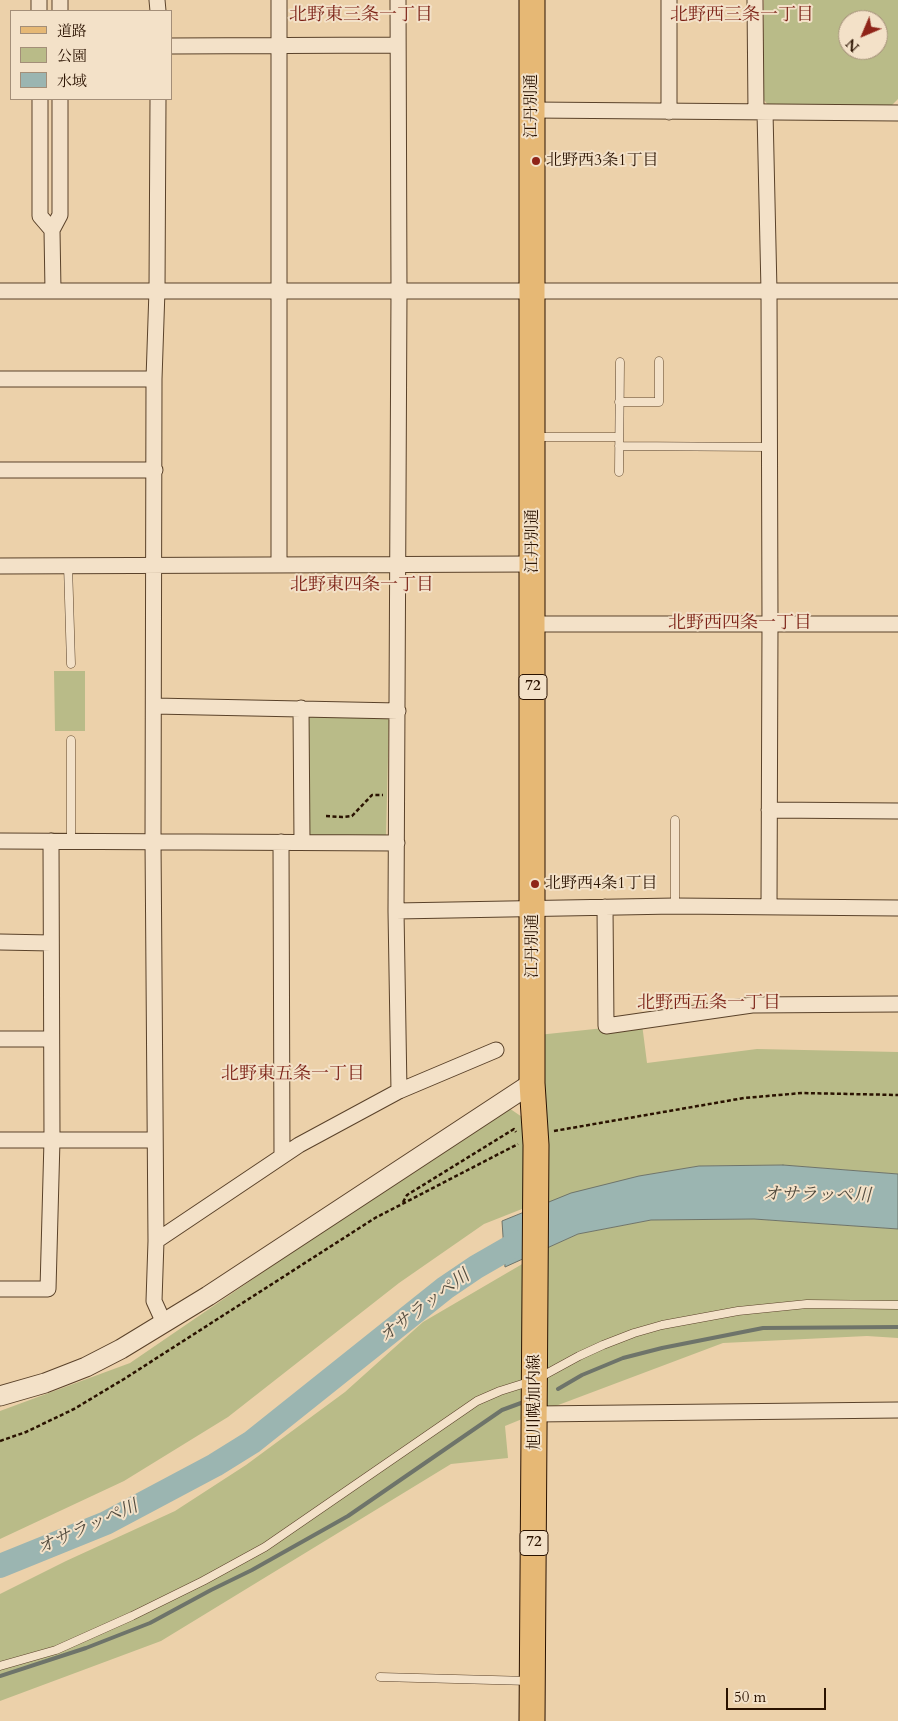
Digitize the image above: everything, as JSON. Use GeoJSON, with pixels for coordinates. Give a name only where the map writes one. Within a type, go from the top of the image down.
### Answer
{"type":"FeatureCollection","features":[{"type":"Feature","properties":{"kind":"main road","name":"江丹別通"},"geometry":{"type":"LineString","coordinates":[[532,0],[532,1083]]}},
{"type":"Feature","properties":{"kind":"main road","name":"旭川幌加内線"},"geometry":{"type":"LineString","coordinates":[[532,1083],[531,1139],[535,1372],[532,1721]]}},
{"type":"Feature","properties":{"kind":"street"},"geometry":{"type":"LineString","coordinates":[[279,0],[279,564]]}},
{"type":"Feature","properties":{"kind":"street"},"geometry":{"type":"LineString","coordinates":[[398,0],[398,795],[396,911],[399,1092]]}},
{"type":"Feature","properties":{"kind":"street"},"geometry":{"type":"LineString","coordinates":[[669,0],[669,112]]}},
{"type":"Feature","properties":{"kind":"street"},"geometry":{"type":"LineString","coordinates":[[756,0],[768,291],[770,624],[768,906]]}},
{"type":"Feature","properties":{"kind":"street"},"geometry":{"type":"LineString","coordinates":[[172,46],[398,45]]}},
{"type":"Feature","properties":{"kind":"street"},"geometry":{"type":"LineString","coordinates":[[40,100],[40,216],[52,230]]}},
{"type":"Feature","properties":{"kind":"street"},"geometry":{"type":"LineString","coordinates":[[53,291],[52,230],[60,215],[60,100]]}},
{"type":"Feature","properties":{"kind":"street"},"geometry":{"type":"LineString","coordinates":[[158,100],[157,290],[154,380],[153,841],[156,1241],[154,1301],[164,1323]]}},
{"type":"Feature","properties":{"kind":"street"},"geometry":{"type":"LineString","coordinates":[[532,110],[898,113]]}},
{"type":"Feature","properties":{"kind":"street"},"geometry":{"type":"LineString","coordinates":[[0,291],[898,291]]}},
{"type":"Feature","properties":{"kind":"street"},"geometry":{"type":"LineString","coordinates":[[0,379],[154,380]]}},
{"type":"Feature","properties":{"kind":"street"},"geometry":{"type":"LineString","coordinates":[[0,470],[155,470]]}},
{"type":"Feature","properties":{"kind":"street"},"geometry":{"type":"LineString","coordinates":[[0,566],[533,564]]}},
{"type":"Feature","properties":{"kind":"street"},"geometry":{"type":"LineString","coordinates":[[533,624],[898,624]]}},
{"type":"Feature","properties":{"kind":"street"},"geometry":{"type":"LineString","coordinates":[[154,706],[398,710]]}},
{"type":"Feature","properties":{"kind":"street"},"geometry":{"type":"LineString","coordinates":[[301,708],[302,842]]}},
{"type":"Feature","properties":{"kind":"street"},"geometry":{"type":"LineString","coordinates":[[769,810],[898,811]]}},
{"type":"Feature","properties":{"kind":"street"},"geometry":{"type":"LineString","coordinates":[[0,841],[397,843]]}},
{"type":"Feature","properties":{"kind":"street"},"geometry":{"type":"LineString","coordinates":[[0,1288],[48,1289],[52,1140],[50,1039],[51,841]]}},
{"type":"Feature","properties":{"kind":"street"},"geometry":{"type":"LineString","coordinates":[[282,842],[282,1156]]}},
{"type":"Feature","properties":{"kind":"street"},"geometry":{"type":"LineString","coordinates":[[396,911],[675,906],[898,908]]}},
{"type":"Feature","properties":{"kind":"street"},"geometry":{"type":"LineString","coordinates":[[605,907],[606,1026],[752,1005],[898,1004]]}},
{"type":"Feature","properties":{"kind":"street"},"geometry":{"type":"LineString","coordinates":[[0,942],[50,942]]}},
{"type":"Feature","properties":{"kind":"street"},"geometry":{"type":"LineString","coordinates":[[0,1039],[50,1039]]}},
{"type":"Feature","properties":{"kind":"street"},"geometry":{"type":"LineString","coordinates":[[156,1241],[299,1145],[399,1092],[496,1050]]}},
{"type":"Feature","properties":{"kind":"street"},"geometry":{"type":"LineString","coordinates":[[0,1396],[45,1383],[86,1367],[122,1349],[532,1083]]}},
{"type":"Feature","properties":{"kind":"street"},"geometry":{"type":"LineString","coordinates":[[0,1140],[154,1140]]}},
{"type":"Feature","properties":{"kind":"street"},"geometry":{"type":"LineString","coordinates":[[535,1414],[898,1410]]}},
{"type":"Feature","properties":{"kind":"lane"},"geometry":{"type":"LineString","coordinates":[[619,402],[659,402],[658,360]]}},
{"type":"Feature","properties":{"kind":"lane"},"geometry":{"type":"LineString","coordinates":[[619,472],[620,362]]}},
{"type":"Feature","properties":{"kind":"lane"},"geometry":{"type":"LineString","coordinates":[[533,437],[619,437]]}},
{"type":"Feature","properties":{"kind":"lane"},"geometry":{"type":"LineString","coordinates":[[619,446],[768,447]]}},
{"type":"Feature","properties":{"kind":"lane"},"geometry":{"type":"LineString","coordinates":[[68,565],[71,664]]}},
{"type":"Feature","properties":{"kind":"lane"},"geometry":{"type":"LineString","coordinates":[[71,740],[71,841]]}},
{"type":"Feature","properties":{"kind":"lane"},"geometry":{"type":"LineString","coordinates":[[675,820],[675,906]]}},
{"type":"Feature","properties":{"kind":"lane"},"geometry":{"type":"LineString","coordinates":[[0,1666],[56,1650],[132,1616],[203,1581],[265,1547],[477,1401],[535,1372],[603,1345],[662,1325],[738,1312],[807,1304],[898,1306]]}},
{"type":"Feature","properties":{"kind":"lane"},"geometry":{"type":"LineString","coordinates":[[380,1678],[532,1681]]}},
{"type":"Feature","properties":{"kind":"path"},"geometry":{"type":"LineString","coordinates":[[326,816],[352,816],[372,794],[398,795]]}},
{"type":"Feature","properties":{"kind":"path"},"geometry":{"type":"LineString","coordinates":[[0,1441],[26,1432],[74,1409],[375,1218],[531,1139],[744,1098],[802,1093],[898,1095]]}},
{"type":"Feature","properties":{"kind":"path"},"geometry":{"type":"LineString","coordinates":[[402,1204],[407,1195],[514,1129],[531,1139]]}},
{"type":"Feature","properties":{"kind":"green space"},"geometry":{"type":"Polygon","coordinates":[[[764,0],[898,0],[898,99],[891,106],[769,106],[763,99],[764,0]]]}},
{"type":"Feature","properties":{"kind":"green space"},"geometry":{"type":"Polygon","coordinates":[[[54,671],[85,671],[85,731],[55,731],[54,671]]]}},
{"type":"Feature","properties":{"kind":"green space"},"geometry":{"type":"Polygon","coordinates":[[[308,713],[389,715],[386,838],[306,836],[308,713]]]}},
{"type":"Feature","properties":{"kind":"green space"},"geometry":{"type":"Polygon","coordinates":[[[642,1024],[647,1063],[757,1049],[898,1052],[898,1174],[783,1165],[699,1166],[639,1176],[542,1204],[538,1035],[642,1024]]]}},
{"type":"Feature","properties":{"kind":"green space"},"geometry":{"type":"Polygon","coordinates":[[[506,1106],[525,1119],[527,1207],[484,1224],[399,1283],[228,1417],[124,1481],[0,1539],[0,1411],[130,1363],[506,1106]]]}},
{"type":"Feature","properties":{"kind":"green space"},"geometry":{"type":"Polygon","coordinates":[[[754,1219],[898,1229],[898,1338],[867,1336],[723,1343],[537,1413],[540,1251],[578,1234],[651,1220],[754,1219]]]}},
{"type":"Feature","properties":{"kind":"green space"},"geometry":{"type":"Polygon","coordinates":[[[524,1263],[527,1417],[505,1426],[508,1458],[451,1464],[161,1641],[0,1701],[0,1594],[66,1561],[175,1511],[246,1465],[345,1392],[423,1322],[524,1263]]]}},
{"type":"Feature","properties":{"kind":"water"},"geometry":{"type":"Polygon","coordinates":[[[783,1165],[898,1174],[898,1229],[754,1219],[651,1220],[578,1234],[505,1267],[502,1221],[571,1193],[639,1176],[699,1166],[783,1165]]]}},
{"type":"Feature","properties":{"kind":"waterway","name":"オサラッペ川"},"geometry":{"type":"LineString","coordinates":[[0,1566],[106,1523],[215,1465],[252,1442],[445,1288],[476,1267],[516,1244],[533,1237]]}},
{"type":"Feature","properties":{"kind":"waterway"},"geometry":{"type":"LineString","coordinates":[[558,1389],[582,1375],[623,1358],[662,1348],[763,1328],[898,1327]]}},
{"type":"Feature","properties":{"kind":"waterway"},"geometry":{"type":"LineString","coordinates":[[0,1676],[86,1648],[150,1623],[252,1570],[348,1516],[502,1410],[521,1403]]}},
{"type":"Feature","properties":{"kind":"place","name":"北野西3条1丁目"},"geometry":{"type":"Point","coordinates":[536,161]}},
{"type":"Feature","properties":{"kind":"place","name":"北野西4条1丁目"},"geometry":{"type":"Point","coordinates":[535,884]}},
{"type":"Feature","properties":{"kind":"district","name":"北野東三条一丁目"},"geometry":{"type":"Point","coordinates":[361,16]}},
{"type":"Feature","properties":{"kind":"district","name":"北野西三条一丁目"},"geometry":{"type":"Point","coordinates":[742,16]}},
{"type":"Feature","properties":{"kind":"district","name":"北野東四条一丁目"},"geometry":{"type":"Point","coordinates":[362,586]}},
{"type":"Feature","properties":{"kind":"district","name":"北野西四条一丁目"},"geometry":{"type":"Point","coordinates":[740,624]}},
{"type":"Feature","properties":{"kind":"district","name":"北野西五条一丁目"},"geometry":{"type":"Point","coordinates":[709,1004]}},
{"type":"Feature","properties":{"kind":"district","name":"北野東五条一丁目"},"geometry":{"type":"Point","coordinates":[293,1075]}}]}
